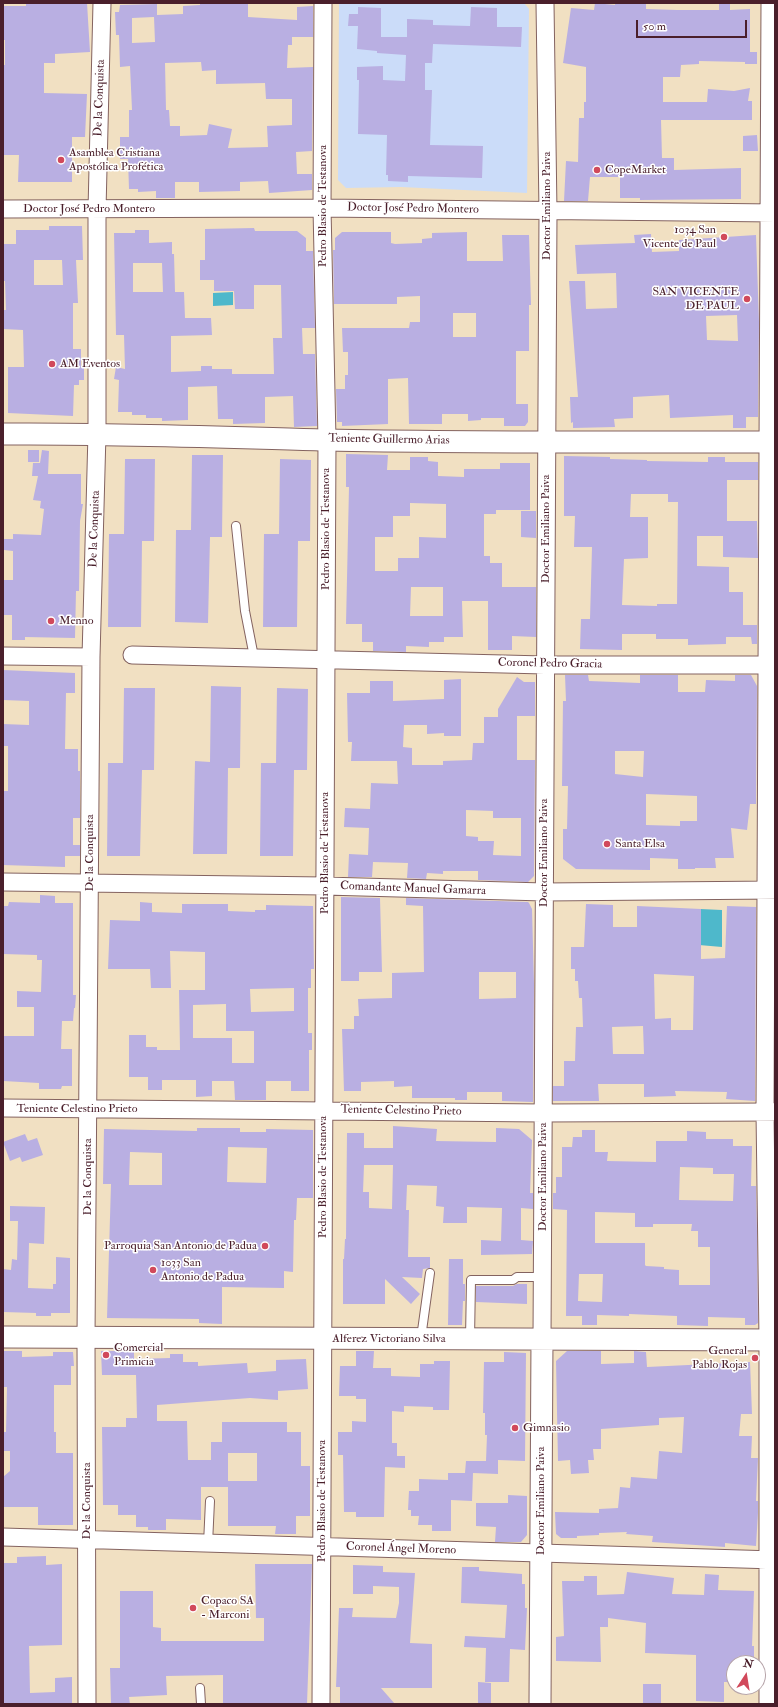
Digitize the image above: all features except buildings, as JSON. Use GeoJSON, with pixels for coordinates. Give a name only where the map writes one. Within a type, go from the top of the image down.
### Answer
{"type":"FeatureCollection","features":[{"type":"Feature","properties":{"kind":"street","name":"De la Conquista"},"geometry":{"type":"LineString","coordinates":[[87,1704],[86,1337],[91,657],[97,433],[97,210],[102,3]]}},
{"type":"Feature","properties":{"kind":"street","name":"Pedro Blasio de Testanova"},"geometry":{"type":"LineString","coordinates":[[320,1704],[327,440],[322,208],[323,3]]}},
{"type":"Feature","properties":{"kind":"street","name":"Doctor Emiliano Paiva"},"geometry":{"type":"LineString","coordinates":[[540,1704],[548,212],[545,3]]}},
{"type":"Feature","properties":{"kind":"street"},"geometry":{"type":"LineString","coordinates":[[768,1704],[772,1560],[770,890],[772,213],[770,3]]}},
{"type":"Feature","properties":{"kind":"street","name":"Doctor José Pedro Montero"},"geometry":{"type":"LineString","coordinates":[[3,209],[97,210],[322,208],[548,212],[772,213]]}},
{"type":"Feature","properties":{"kind":"street","name":"Teniente Guillermo Arias"},"geometry":{"type":"LineString","coordinates":[[3,434],[97,433],[327,440],[771,442]]}},
{"type":"Feature","properties":{"kind":"street","name":"Coronel Pedro Gracia"},"geometry":{"type":"LineString","coordinates":[[132,654],[545,665],[771,665]]}},
{"type":"Feature","properties":{"kind":"street"},"geometry":{"type":"LineString","coordinates":[[3,656],[91,657]]}},
{"type":"Feature","properties":{"kind":"street","name":"Comandante Manuel Gamarra"},"geometry":{"type":"LineString","coordinates":[[3,882],[325,886],[544,892],[770,890]]}},
{"type":"Feature","properties":{"kind":"street","name":"Teniente Celestino Prieto"},"geometry":{"type":"LineString","coordinates":[[3,1108],[543,1113],[770,1112]]}},
{"type":"Feature","properties":{"kind":"street","name":"Alferez Victoriano Silva"},"geometry":{"type":"LineString","coordinates":[[3,1337],[771,1340]]}},
{"type":"Feature","properties":{"kind":"street","name":"Coronel Ángel Moreno"},"geometry":{"type":"LineString","coordinates":[[3,1538],[772,1560]]}},
{"type":"Feature","properties":{"kind":"lane"},"geometry":{"type":"LineString","coordinates":[[236,526],[245,611],[254,657]]}},
{"type":"Feature","properties":{"kind":"lane"},"geometry":{"type":"LineString","coordinates":[[420,1338],[430,1273]]}},
{"type":"Feature","properties":{"kind":"lane"},"geometry":{"type":"LineString","coordinates":[[470,1339],[471,1280],[513,1280],[518,1277],[542,1277]]}},
{"type":"Feature","properties":{"kind":"lane"},"geometry":{"type":"LineString","coordinates":[[208,1544],[210,1501]]}},
{"type":"Feature","properties":{"kind":"lane"},"geometry":{"type":"LineString","coordinates":[[200,1688],[201,1704]]}},
{"type":"Feature","properties":{"kind":"shaded area"},"geometry":{"type":"Polygon","coordinates":[[[339,3],[524,3],[529,9],[527,193],[401,187],[346,188],[338,180],[339,3]]]}},
{"type":"Feature","properties":{"kind":"water"},"geometry":{"type":"Polygon","coordinates":[[[233,292],[233,305],[213,306],[213,293],[233,292]]]}},
{"type":"Feature","properties":{"kind":"water"},"geometry":{"type":"Polygon","coordinates":[[[700,909],[722,910],[722,947],[699,945],[700,909]]]}},
{"type":"Feature","properties":{"kind":"place","name":"Asamblea Cristiana Apostólica Profética"},"geometry":{"type":"Point","coordinates":[61,160]}},
{"type":"Feature","properties":{"kind":"place","name":"CopeMarket"},"geometry":{"type":"Point","coordinates":[597,170]}},
{"type":"Feature","properties":{"kind":"place","name":"1034 San Vicente de Paul"},"geometry":{"type":"Point","coordinates":[724,237]}},
{"type":"Feature","properties":{"kind":"place","name":"SAN VICENTE DE PAUL"},"geometry":{"type":"Point","coordinates":[747,299]}},
{"type":"Feature","properties":{"kind":"place","name":"AM Eventos"},"geometry":{"type":"Point","coordinates":[52,364]}},
{"type":"Feature","properties":{"kind":"place","name":"Menno"},"geometry":{"type":"Point","coordinates":[51,621]}},
{"type":"Feature","properties":{"kind":"place","name":"Santa Elsa"},"geometry":{"type":"Point","coordinates":[607,844]}},
{"type":"Feature","properties":{"kind":"place","name":"Parroquia San Antonio de Padua"},"geometry":{"type":"Point","coordinates":[265,1246]}},
{"type":"Feature","properties":{"kind":"place","name":"1033 San Antonio de Padua"},"geometry":{"type":"Point","coordinates":[153,1270]}},
{"type":"Feature","properties":{"kind":"place","name":"Comercial Primicia"},"geometry":{"type":"Point","coordinates":[106,1355]}},
{"type":"Feature","properties":{"kind":"place","name":"General Pablo Rojas"},"geometry":{"type":"Point","coordinates":[755,1358]}},
{"type":"Feature","properties":{"kind":"place","name":"Gimnasio"},"geometry":{"type":"Point","coordinates":[515,1428]}},
{"type":"Feature","properties":{"kind":"place","name":"Copaco SA - Marconi"},"geometry":{"type":"Point","coordinates":[193,1608]}}]}
